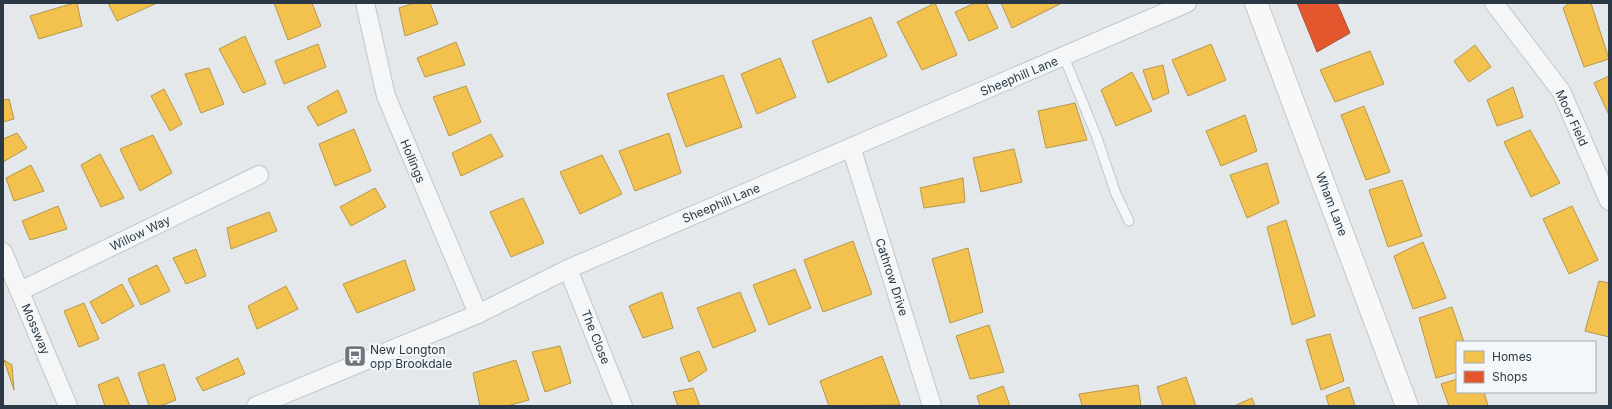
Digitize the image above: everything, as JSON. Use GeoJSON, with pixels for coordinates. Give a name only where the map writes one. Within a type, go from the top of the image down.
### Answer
{"type":"FeatureCollection","features":[{"type":"Feature","properties":{"kind":"street","name":"Hollings"},"geometry":{"type":"LineString","coordinates":[[365,3],[386,96],[478,314]]}},
{"type":"Feature","properties":{"kind":"street","name":"Sheephill Lane"},"geometry":{"type":"LineString","coordinates":[[256,406],[478,314],[568,269],[1187,3]]}},
{"type":"Feature","properties":{"kind":"street","name":"Wham Lane"},"geometry":{"type":"LineString","coordinates":[[1256,3],[1407,406]]}},
{"type":"Feature","properties":{"kind":"street","name":"Moor Field"},"geometry":{"type":"LineString","coordinates":[[1494,3],[1561,91],[1609,201]]}},
{"type":"Feature","properties":{"kind":"street","name":"Cathrow Drive"},"geometry":{"type":"LineString","coordinates":[[851,147],[932,406]]}},
{"type":"Feature","properties":{"kind":"street","name":"Willow Way"},"geometry":{"type":"LineString","coordinates":[[20,291],[259,176]]}},
{"type":"Feature","properties":{"kind":"street","name":"Mossway"},"geometry":{"type":"LineString","coordinates":[[3,252],[68,406]]}},
{"type":"Feature","properties":{"kind":"street","name":"The Close"},"geometry":{"type":"LineString","coordinates":[[568,269],[623,406]]}},
{"type":"Feature","properties":{"kind":"lane"},"geometry":{"type":"LineString","coordinates":[[1064,56],[1096,135],[1116,194],[1128,221]]}},
{"type":"Feature","properties":{"kind":"building: Homes"},"geometry":{"type":"Polygon","coordinates":[[[77,3],[82,26],[39,39],[30,16],[77,3]]]}},
{"type":"Feature","properties":{"kind":"building: Homes"},"geometry":{"type":"Polygon","coordinates":[[[108,3],[157,3],[117,21],[108,3]]]}},
{"type":"Feature","properties":{"kind":"building: Homes"},"geometry":{"type":"Polygon","coordinates":[[[274,3],[312,3],[321,26],[288,40],[274,3]]]}},
{"type":"Feature","properties":{"kind":"building: Homes"},"geometry":{"type":"Polygon","coordinates":[[[414,3],[430,3],[438,24],[405,36],[399,8],[414,3]]]}},
{"type":"Feature","properties":{"kind":"building: Homes"},"geometry":{"type":"Polygon","coordinates":[[[935,3],[957,55],[922,70],[897,22],[935,3]]]}},
{"type":"Feature","properties":{"kind":"building: Homes"},"geometry":{"type":"Polygon","coordinates":[[[975,3],[986,3],[998,28],[969,41],[955,12],[975,3]]]}},
{"type":"Feature","properties":{"kind":"building: Homes"},"geometry":{"type":"Polygon","coordinates":[[[1001,3],[1062,3],[1012,28],[1001,3]]]}},
{"type":"Feature","properties":{"kind":"building: Homes"},"geometry":{"type":"Polygon","coordinates":[[[1569,3],[1591,3],[1609,59],[1584,67],[1563,8],[1569,3]]]}},
{"type":"Feature","properties":{"kind":"building: Homes"},"geometry":{"type":"Polygon","coordinates":[[[871,17],[887,56],[828,83],[812,41],[871,17]]]}},
{"type":"Feature","properties":{"kind":"building: Homes"},"geometry":{"type":"Polygon","coordinates":[[[245,36],[266,84],[243,93],[219,49],[245,36]]]}},
{"type":"Feature","properties":{"kind":"building: Homes"},"geometry":{"type":"Polygon","coordinates":[[[456,42],[465,65],[425,77],[417,58],[456,42]]]}},
{"type":"Feature","properties":{"kind":"building: Homes"},"geometry":{"type":"Polygon","coordinates":[[[318,44],[326,67],[284,84],[275,61],[318,44]]]}},
{"type":"Feature","properties":{"kind":"building: Homes"},"geometry":{"type":"Polygon","coordinates":[[[1211,44],[1226,80],[1188,96],[1172,60],[1211,44]]]}},
{"type":"Feature","properties":{"kind":"building: Homes"},"geometry":{"type":"Polygon","coordinates":[[[1475,45],[1491,67],[1469,82],[1454,61],[1475,45]]]}},
{"type":"Feature","properties":{"kind":"building: Homes"},"geometry":{"type":"Polygon","coordinates":[[[1370,51],[1384,84],[1335,102],[1320,70],[1370,51]]]}},
{"type":"Feature","properties":{"kind":"building: Homes"},"geometry":{"type":"Polygon","coordinates":[[[780,58],[796,97],[757,114],[741,74],[780,58]]]}},
{"type":"Feature","properties":{"kind":"building: Homes"},"geometry":{"type":"Polygon","coordinates":[[[1163,65],[1169,93],[1153,100],[1143,70],[1163,65]]]}},
{"type":"Feature","properties":{"kind":"building: Homes"},"geometry":{"type":"Polygon","coordinates":[[[209,68],[224,104],[201,113],[185,74],[209,68]]]}},
{"type":"Feature","properties":{"kind":"building: Homes"},"geometry":{"type":"Polygon","coordinates":[[[1132,72],[1152,111],[1116,126],[1101,90],[1132,72]]]}},
{"type":"Feature","properties":{"kind":"building: Homes"},"geometry":{"type":"Polygon","coordinates":[[[723,75],[742,127],[686,147],[667,94],[723,75]]]}},
{"type":"Feature","properties":{"kind":"building: Homes"},"geometry":{"type":"Polygon","coordinates":[[[1609,76],[1609,115],[1594,83],[1609,76]]]}},
{"type":"Feature","properties":{"kind":"building: Homes"},"geometry":{"type":"Polygon","coordinates":[[[466,86],[481,122],[449,136],[433,97],[466,86]]]}},
{"type":"Feature","properties":{"kind":"building: Homes"},"geometry":{"type":"Polygon","coordinates":[[[1513,87],[1523,117],[1497,126],[1487,100],[1513,87]]]}},
{"type":"Feature","properties":{"kind":"building: Homes"},"geometry":{"type":"Polygon","coordinates":[[[164,89],[182,124],[170,131],[151,96],[164,89]]]}},
{"type":"Feature","properties":{"kind":"building: Homes"},"geometry":{"type":"Polygon","coordinates":[[[338,90],[347,112],[318,126],[307,107],[338,90]]]}},
{"type":"Feature","properties":{"kind":"building: Homes"},"geometry":{"type":"Polygon","coordinates":[[[9,99],[14,119],[3,122],[3,100],[9,99]]]}},
{"type":"Feature","properties":{"kind":"building: Homes"},"geometry":{"type":"Polygon","coordinates":[[[1075,103],[1087,140],[1046,148],[1038,111],[1075,103]]]}},
{"type":"Feature","properties":{"kind":"building: Homes"},"geometry":{"type":"Polygon","coordinates":[[[1364,106],[1390,172],[1366,180],[1341,115],[1364,106]]]}},
{"type":"Feature","properties":{"kind":"building: Homes"},"geometry":{"type":"Polygon","coordinates":[[[1245,115],[1257,151],[1221,166],[1206,131],[1245,115]]]}},
{"type":"Feature","properties":{"kind":"building: Homes"},"geometry":{"type":"Polygon","coordinates":[[[354,129],[371,171],[335,186],[319,144],[354,129]]]}},
{"type":"Feature","properties":{"kind":"building: Homes"},"geometry":{"type":"Polygon","coordinates":[[[1530,130],[1560,183],[1531,197],[1504,142],[1530,130]]]}},
{"type":"Feature","properties":{"kind":"building: Homes"},"geometry":{"type":"Polygon","coordinates":[[[17,133],[27,148],[3,162],[3,139],[17,133]]]}},
{"type":"Feature","properties":{"kind":"building: Homes"},"geometry":{"type":"Polygon","coordinates":[[[669,133],[681,173],[635,191],[619,151],[669,133]]]}},
{"type":"Feature","properties":{"kind":"building: Homes"},"geometry":{"type":"Polygon","coordinates":[[[491,134],[503,156],[461,176],[452,153],[491,134]]]}},
{"type":"Feature","properties":{"kind":"building: Homes"},"geometry":{"type":"Polygon","coordinates":[[[153,135],[172,173],[140,191],[120,149],[153,135]]]}},
{"type":"Feature","properties":{"kind":"building: Homes"},"geometry":{"type":"Polygon","coordinates":[[[1014,149],[1022,182],[981,192],[973,158],[1014,149]]]}},
{"type":"Feature","properties":{"kind":"building: Homes"},"geometry":{"type":"Polygon","coordinates":[[[100,154],[124,198],[101,207],[81,165],[100,154]]]}},
{"type":"Feature","properties":{"kind":"building: Homes"},"geometry":{"type":"Polygon","coordinates":[[[602,155],[622,194],[580,214],[560,172],[602,155]]]}},
{"type":"Feature","properties":{"kind":"building: Homes"},"geometry":{"type":"Polygon","coordinates":[[[1267,163],[1279,203],[1247,218],[1230,175],[1267,163]]]}},
{"type":"Feature","properties":{"kind":"building: Homes"},"geometry":{"type":"Polygon","coordinates":[[[31,165],[44,191],[14,201],[6,178],[31,165]]]}},
{"type":"Feature","properties":{"kind":"building: Homes"},"geometry":{"type":"Polygon","coordinates":[[[963,178],[965,202],[924,208],[920,188],[963,178]]]}},
{"type":"Feature","properties":{"kind":"building: Homes"},"geometry":{"type":"Polygon","coordinates":[[[1402,180],[1422,236],[1388,247],[1369,190],[1402,180]]]}},
{"type":"Feature","properties":{"kind":"building: Homes"},"geometry":{"type":"Polygon","coordinates":[[[375,188],[386,207],[351,226],[340,207],[375,188]]]}},
{"type":"Feature","properties":{"kind":"building: Homes"},"geometry":{"type":"Polygon","coordinates":[[[523,198],[544,243],[511,257],[490,212],[523,198]]]}},
{"type":"Feature","properties":{"kind":"building: Homes"},"geometry":{"type":"Polygon","coordinates":[[[58,206],[67,229],[30,240],[22,221],[58,206]]]}},
{"type":"Feature","properties":{"kind":"building: Homes"},"geometry":{"type":"Polygon","coordinates":[[[1572,206],[1598,260],[1569,274],[1543,219],[1572,206]]]}},
{"type":"Feature","properties":{"kind":"building: Homes"},"geometry":{"type":"Polygon","coordinates":[[[269,212],[277,231],[231,249],[227,228],[269,212]]]}},
{"type":"Feature","properties":{"kind":"building: Homes"},"geometry":{"type":"Polygon","coordinates":[[[1286,220],[1315,316],[1292,325],[1267,227],[1286,220]]]}},
{"type":"Feature","properties":{"kind":"building: Homes"},"geometry":{"type":"Polygon","coordinates":[[[853,241],[872,294],[823,312],[804,260],[853,241]]]}},
{"type":"Feature","properties":{"kind":"building: Homes"},"geometry":{"type":"Polygon","coordinates":[[[1423,242],[1446,298],[1413,309],[1394,256],[1423,242]]]}},
{"type":"Feature","properties":{"kind":"building: Homes"},"geometry":{"type":"Polygon","coordinates":[[[968,248],[983,312],[950,323],[932,259],[968,248]]]}},
{"type":"Feature","properties":{"kind":"building: Homes"},"geometry":{"type":"Polygon","coordinates":[[[196,249],[206,276],[186,284],[173,258],[196,249]]]}},
{"type":"Feature","properties":{"kind":"building: Homes"},"geometry":{"type":"Polygon","coordinates":[[[405,260],[415,290],[357,313],[343,284],[405,260]]]}},
{"type":"Feature","properties":{"kind":"building: Homes"},"geometry":{"type":"Polygon","coordinates":[[[157,265],[170,291],[141,305],[128,279],[157,265]]]}},
{"type":"Feature","properties":{"kind":"building: Homes"},"geometry":{"type":"Polygon","coordinates":[[[795,269],[811,308],[769,325],[753,285],[795,269]]]}},
{"type":"Feature","properties":{"kind":"building: Homes"},"geometry":{"type":"Polygon","coordinates":[[[1599,281],[1609,283],[1609,337],[1585,331],[1599,281]]]}},
{"type":"Feature","properties":{"kind":"building: Homes"},"geometry":{"type":"Polygon","coordinates":[[[122,284],[134,306],[102,324],[90,302],[122,284]]]}},
{"type":"Feature","properties":{"kind":"building: Homes"},"geometry":{"type":"Polygon","coordinates":[[[286,286],[298,309],[257,329],[248,306],[286,286]]]}},
{"type":"Feature","properties":{"kind":"building: Homes"},"geometry":{"type":"Polygon","coordinates":[[[662,292],[673,328],[643,338],[629,306],[662,292]]]}},
{"type":"Feature","properties":{"kind":"building: Homes"},"geometry":{"type":"Polygon","coordinates":[[[740,292],[756,331],[713,348],[697,308],[740,292]]]}},
{"type":"Feature","properties":{"kind":"building: Homes"},"geometry":{"type":"Polygon","coordinates":[[[84,303],[99,339],[79,347],[64,311],[84,303]]]}},
{"type":"Feature","properties":{"kind":"building: Homes"},"geometry":{"type":"Polygon","coordinates":[[[1452,307],[1464,341],[1456,341],[1456,372],[1436,378],[1419,318],[1452,307]]]}},
{"type":"Feature","properties":{"kind":"building: Homes"},"geometry":{"type":"Polygon","coordinates":[[[989,325],[1004,372],[970,379],[956,336],[989,325]]]}},
{"type":"Feature","properties":{"kind":"building: Homes"},"geometry":{"type":"Polygon","coordinates":[[[1330,334],[1344,381],[1321,390],[1306,340],[1330,334]]]}},
{"type":"Feature","properties":{"kind":"building: Homes"},"geometry":{"type":"Polygon","coordinates":[[[560,346],[571,383],[545,392],[532,352],[560,346]]]}},
{"type":"Feature","properties":{"kind":"building: Homes"},"geometry":{"type":"Polygon","coordinates":[[[699,351],[707,370],[689,382],[680,358],[699,351]]]}},
{"type":"Feature","properties":{"kind":"building: Homes"},"geometry":{"type":"Polygon","coordinates":[[[882,356],[900,405],[829,406],[820,381],[882,356]]]}},
{"type":"Feature","properties":{"kind":"building: Homes"},"geometry":{"type":"Polygon","coordinates":[[[238,358],[245,374],[203,391],[196,378],[238,358]]]}},
{"type":"Feature","properties":{"kind":"building: Homes"},"geometry":{"type":"Polygon","coordinates":[[[4,360],[12,365],[14,390],[4,360]]]}},
{"type":"Feature","properties":{"kind":"building: Homes"},"geometry":{"type":"Polygon","coordinates":[[[516,360],[529,400],[507,406],[480,406],[473,373],[516,360]]]}},
{"type":"Feature","properties":{"kind":"building: Homes"},"geometry":{"type":"Polygon","coordinates":[[[164,364],[176,400],[160,406],[149,406],[138,373],[164,364]]]}},
{"type":"Feature","properties":{"kind":"building: Homes"},"geometry":{"type":"Polygon","coordinates":[[[118,377],[130,406],[105,406],[98,385],[118,377]]]}},
{"type":"Feature","properties":{"kind":"building: Homes"},"geometry":{"type":"Polygon","coordinates":[[[1186,377],[1196,406],[1163,406],[1157,387],[1186,377]]]}},
{"type":"Feature","properties":{"kind":"building: Homes"},"geometry":{"type":"Polygon","coordinates":[[[1456,379],[1456,393],[1484,393],[1488,406],[1449,406],[1441,384],[1456,379]]]}},
{"type":"Feature","properties":{"kind":"building: Homes"},"geometry":{"type":"Polygon","coordinates":[[[1138,385],[1141,406],[1082,406],[1079,394],[1138,385]]]}},
{"type":"Feature","properties":{"kind":"building: Homes"},"geometry":{"type":"Polygon","coordinates":[[[1003,386],[1010,406],[980,406],[977,396],[1003,386]]]}},
{"type":"Feature","properties":{"kind":"building: Homes"},"geometry":{"type":"Polygon","coordinates":[[[1349,387],[1355,406],[1329,406],[1326,396],[1349,387]]]}},
{"type":"Feature","properties":{"kind":"building: Homes"},"geometry":{"type":"Polygon","coordinates":[[[693,388],[700,406],[678,406],[673,392],[693,388]]]}},
{"type":"Feature","properties":{"kind":"building: Homes"},"geometry":{"type":"Polygon","coordinates":[[[1252,398],[1255,406],[1234,406],[1252,398]]]}},
{"type":"Feature","properties":{"kind":"building: Shops"},"geometry":{"type":"Polygon","coordinates":[[[1297,3],[1337,3],[1350,33],[1317,52],[1297,3]]]}},
{"type":"Feature","properties":{"kind":"place","name":"New Longton opp Brookdale"},"geometry":{"type":"Point","coordinates":[355,356]}}]}
